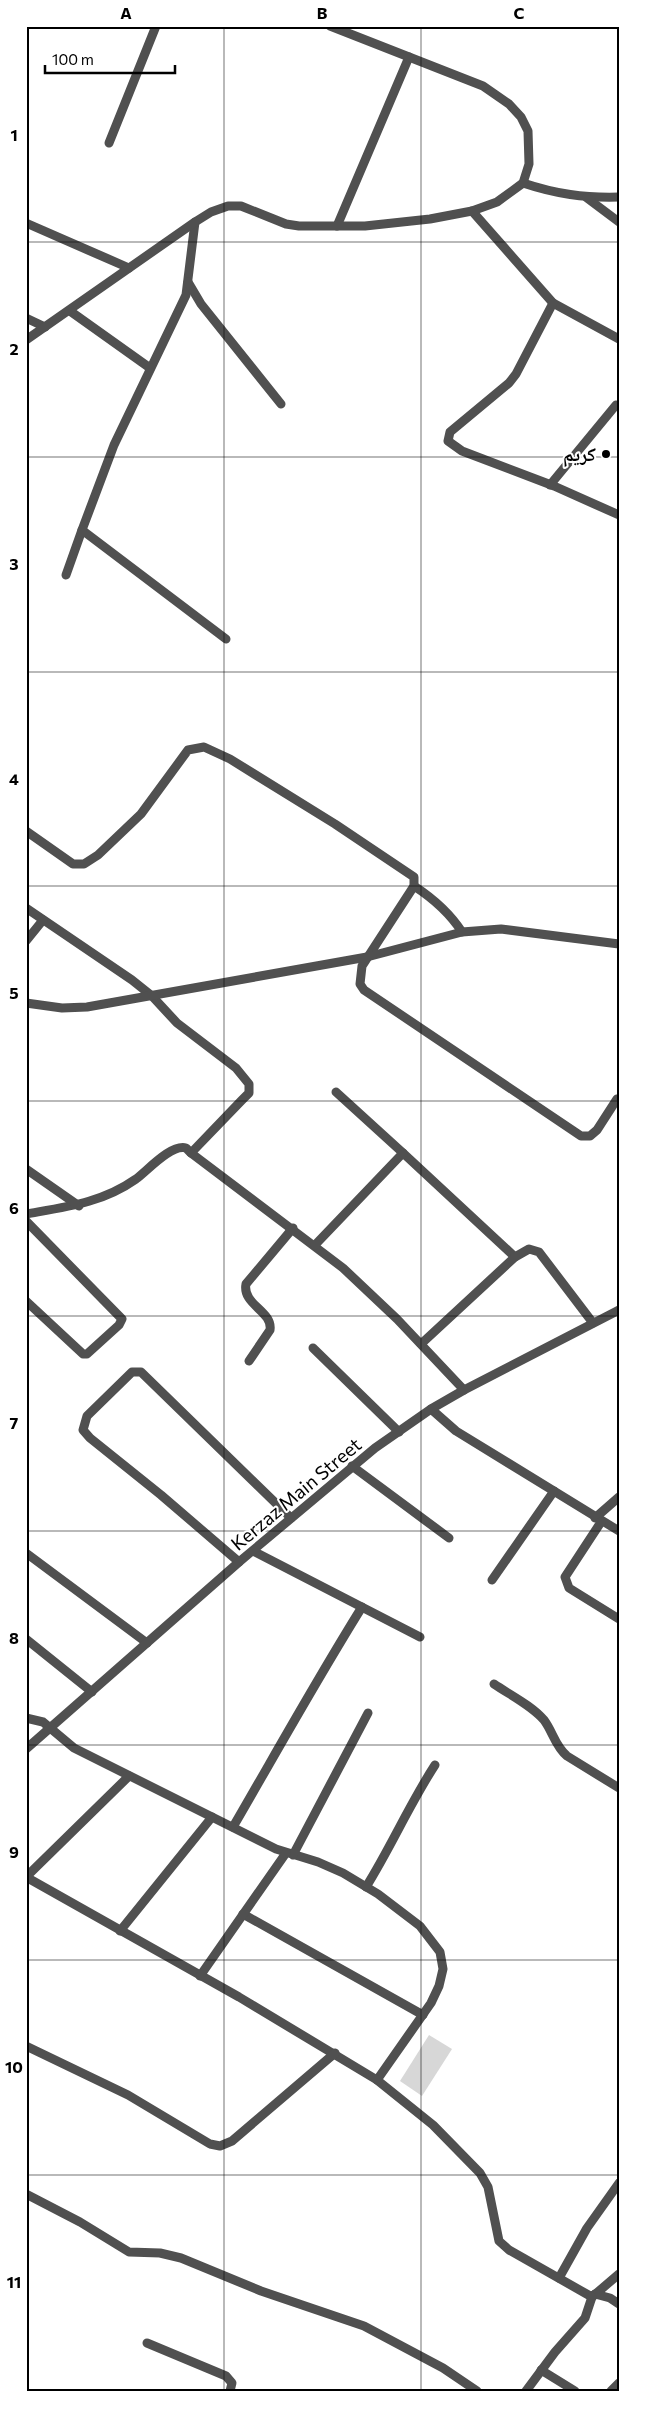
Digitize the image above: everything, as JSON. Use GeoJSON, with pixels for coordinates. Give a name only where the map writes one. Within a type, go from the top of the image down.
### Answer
{"type":"FeatureCollection","features":[{"type":"Feature","properties":{"kind":"street"},"geometry":{"type":"LineString","coordinates":[[109,143],[156,26]]}},
{"type":"Feature","properties":{"kind":"street"},"geometry":{"type":"LineString","coordinates":[[26,340],[195,222],[211,212],[228,206],[241,206],[286,224],[337,226],[384,224],[472,212],[497,202],[523,183],[530,164],[528,132],[521,117],[510,104],[482,86],[330,26]]}},
{"type":"Feature","properties":{"kind":"street"},"geometry":{"type":"LineString","coordinates":[[337,226],[409,57]]}},
{"type":"Feature","properties":{"kind":"street"},"geometry":{"type":"LineString","coordinates":[[523,183],[551,193],[587,198],[619,196]]}},
{"type":"Feature","properties":{"kind":"street"},"geometry":{"type":"LineString","coordinates":[[587,198],[619,222]]}},
{"type":"Feature","properties":{"kind":"street"},"geometry":{"type":"LineString","coordinates":[[472,212],[553,304],[619,339]]}},
{"type":"Feature","properties":{"kind":"street"},"geometry":{"type":"LineString","coordinates":[[66,575],[111,452],[182,304],[188,282],[195,222]]}},
{"type":"Feature","properties":{"kind":"street"},"geometry":{"type":"LineString","coordinates":[[26,223],[128,268]]}},
{"type":"Feature","properties":{"kind":"street"},"geometry":{"type":"LineString","coordinates":[[188,282],[201,304],[281,404]]}},
{"type":"Feature","properties":{"kind":"street"},"geometry":{"type":"LineString","coordinates":[[553,304],[516,374],[509,383],[450,432],[448,441],[462,451],[550,484],[619,515]]}},
{"type":"Feature","properties":{"kind":"street"},"geometry":{"type":"LineString","coordinates":[[70,310],[150,368]]}},
{"type":"Feature","properties":{"kind":"street"},"geometry":{"type":"LineString","coordinates":[[26,318],[45,327]]}},
{"type":"Feature","properties":{"kind":"street"},"geometry":{"type":"LineString","coordinates":[[550,484],[616,405]]}},
{"type":"Feature","properties":{"kind":"street"},"geometry":{"type":"LineString","coordinates":[[82,530],[226,639]]}},
{"type":"Feature","properties":{"kind":"street"},"geometry":{"type":"LineString","coordinates":[[26,831],[73,864],[84,864],[98,855],[141,814],[188,750],[204,746],[230,759],[412,874],[415,880],[414,886],[367,957],[359,974],[360,984],[364,990],[576,1134],[590,1136],[597,1130],[617,1099]]}},
{"type":"Feature","properties":{"kind":"street"},"geometry":{"type":"LineString","coordinates":[[414,886],[436,900],[462,932]]}},
{"type":"Feature","properties":{"kind":"street"},"geometry":{"type":"LineString","coordinates":[[26,908],[152,996],[177,1023],[242,1074],[249,1084],[249,1093],[191,1153]]}},
{"type":"Feature","properties":{"kind":"street"},"geometry":{"type":"LineString","coordinates":[[26,941],[44,920]]}},
{"type":"Feature","properties":{"kind":"street"},"geometry":{"type":"LineString","coordinates":[[26,1002],[74,1008],[152,996],[367,957],[462,932],[501,929],[619,944]]}},
{"type":"Feature","properties":{"kind":"street"},"geometry":{"type":"LineString","coordinates":[[336,1092],[515,1257]]}},
{"type":"Feature","properties":{"kind":"street"},"geometry":{"type":"LineString","coordinates":[[26,1214],[79,1206],[100,1199],[128,1185],[175,1148],[186,1148],[343,1268],[421,1344],[464,1390]]}},
{"type":"Feature","properties":{"kind":"street"},"geometry":{"type":"LineString","coordinates":[[315,1245],[403,1153]]}},
{"type":"Feature","properties":{"kind":"street"},"geometry":{"type":"LineString","coordinates":[[26,1169],[79,1206]]}},
{"type":"Feature","properties":{"kind":"street"},"geometry":{"type":"LineString","coordinates":[[26,1221],[121,1316],[121,1322],[87,1354],[83,1354],[26,1301]]}},
{"type":"Feature","properties":{"kind":"street"},"geometry":{"type":"LineString","coordinates":[[249,1361],[270,1330],[271,1325],[268,1319],[248,1298],[246,1284],[293,1228]]}},
{"type":"Feature","properties":{"kind":"street"},"geometry":{"type":"LineString","coordinates":[[421,1344],[515,1257],[529,1249],[539,1252],[593,1323]]}},
{"type":"Feature","properties":{"kind":"street","name":"Kerzaz Main Street"},"geometry":{"type":"LineString","coordinates":[[26,1749],[239,1562],[352,1466],[431,1410],[464,1390],[619,1310]]}},
{"type":"Feature","properties":{"kind":"street"},"geometry":{"type":"LineString","coordinates":[[313,1348],[399,1432]]}},
{"type":"Feature","properties":{"kind":"street"},"geometry":{"type":"LineString","coordinates":[[239,1562],[161,1495],[90,1438],[84,1430],[87,1416],[132,1372],[141,1372],[291,1518]]}},
{"type":"Feature","properties":{"kind":"street"},"geometry":{"type":"LineString","coordinates":[[431,1410],[456,1431],[619,1532]]}},
{"type":"Feature","properties":{"kind":"street"},"geometry":{"type":"LineString","coordinates":[[352,1466],[449,1538]]}},
{"type":"Feature","properties":{"kind":"street"},"geometry":{"type":"LineString","coordinates":[[492,1580],[554,1491]]}},
{"type":"Feature","properties":{"kind":"street"},"geometry":{"type":"LineString","coordinates":[[619,1497],[598,1520],[565,1577],[569,1588],[619,1619]]}},
{"type":"Feature","properties":{"kind":"street"},"geometry":{"type":"LineString","coordinates":[[253,1551],[420,1637]]}},
{"type":"Feature","properties":{"kind":"street"},"geometry":{"type":"LineString","coordinates":[[26,1552],[147,1643]]}},
{"type":"Feature","properties":{"kind":"street"},"geometry":{"type":"LineString","coordinates":[[233,1827],[300,1713],[314,1683],[362,1607]]}},
{"type":"Feature","properties":{"kind":"street"},"geometry":{"type":"LineString","coordinates":[[26,1639],[92,1692]]}},
{"type":"Feature","properties":{"kind":"street"},"geometry":{"type":"LineString","coordinates":[[494,1684],[538,1714],[546,1722],[560,1750],[567,1756],[619,1788]]}},
{"type":"Feature","properties":{"kind":"street"},"geometry":{"type":"LineString","coordinates":[[200,1976],[290,1854],[368,1713]]}},
{"type":"Feature","properties":{"kind":"street"},"geometry":{"type":"LineString","coordinates":[[26,1718],[43,1722],[74,1748],[129,1776],[290,1854],[318,1862],[366,1887],[420,1926],[440,1952],[443,1969],[439,1986],[423,2015],[377,2080]]}},
{"type":"Feature","properties":{"kind":"street"},"geometry":{"type":"LineString","coordinates":[[366,1887],[386,1854],[414,1797],[435,1765]]}},
{"type":"Feature","properties":{"kind":"street"},"geometry":{"type":"LineString","coordinates":[[129,1776],[26,1877],[335,2053],[377,2080],[432,2125],[480,2173],[488,2187],[500,2241],[509,2250],[594,2296],[610,2298],[619,2304]]}},
{"type":"Feature","properties":{"kind":"street"},"geometry":{"type":"LineString","coordinates":[[120,1931],[212,1816]]}},
{"type":"Feature","properties":{"kind":"street"},"geometry":{"type":"LineString","coordinates":[[244,1914],[423,2015]]}},
{"type":"Feature","properties":{"kind":"street"},"geometry":{"type":"LineString","coordinates":[[26,2046],[128,2095],[210,2144],[220,2146],[232,2141],[335,2053]]}},
{"type":"Feature","properties":{"kind":"street"},"geometry":{"type":"LineString","coordinates":[[559,2278],[587,2228],[619,2183]]}},
{"type":"Feature","properties":{"kind":"street"},"geometry":{"type":"LineString","coordinates":[[26,2194],[80,2222],[129,2252],[160,2254],[180,2258],[261,2291],[364,2326],[443,2368],[478,2391]]}},
{"type":"Feature","properties":{"kind":"street"},"geometry":{"type":"LineString","coordinates":[[526,2391],[541,2370],[585,2318],[594,2296],[619,2274]]}},
{"type":"Feature","properties":{"kind":"street"},"geometry":{"type":"LineString","coordinates":[[147,2343],[186,2358],[228,2378],[232,2383],[230,2391]]}},
{"type":"Feature","properties":{"kind":"street"},"geometry":{"type":"LineString","coordinates":[[541,2370],[575,2391]]}},
{"type":"Feature","properties":{"kind":"street"},"geometry":{"type":"LineString","coordinates":[[611,2391],[619,2383]]}},
{"type":"Feature","properties":{"kind":"shaded area"},"geometry":{"type":"Polygon","coordinates":[[[429,2035],[452,2049],[422,2096],[400,2081],[429,2035]]]}},
{"type":"Feature","properties":{"kind":"place","name":"كريم"},"geometry":{"type":"Point","coordinates":[606,454]}}]}
